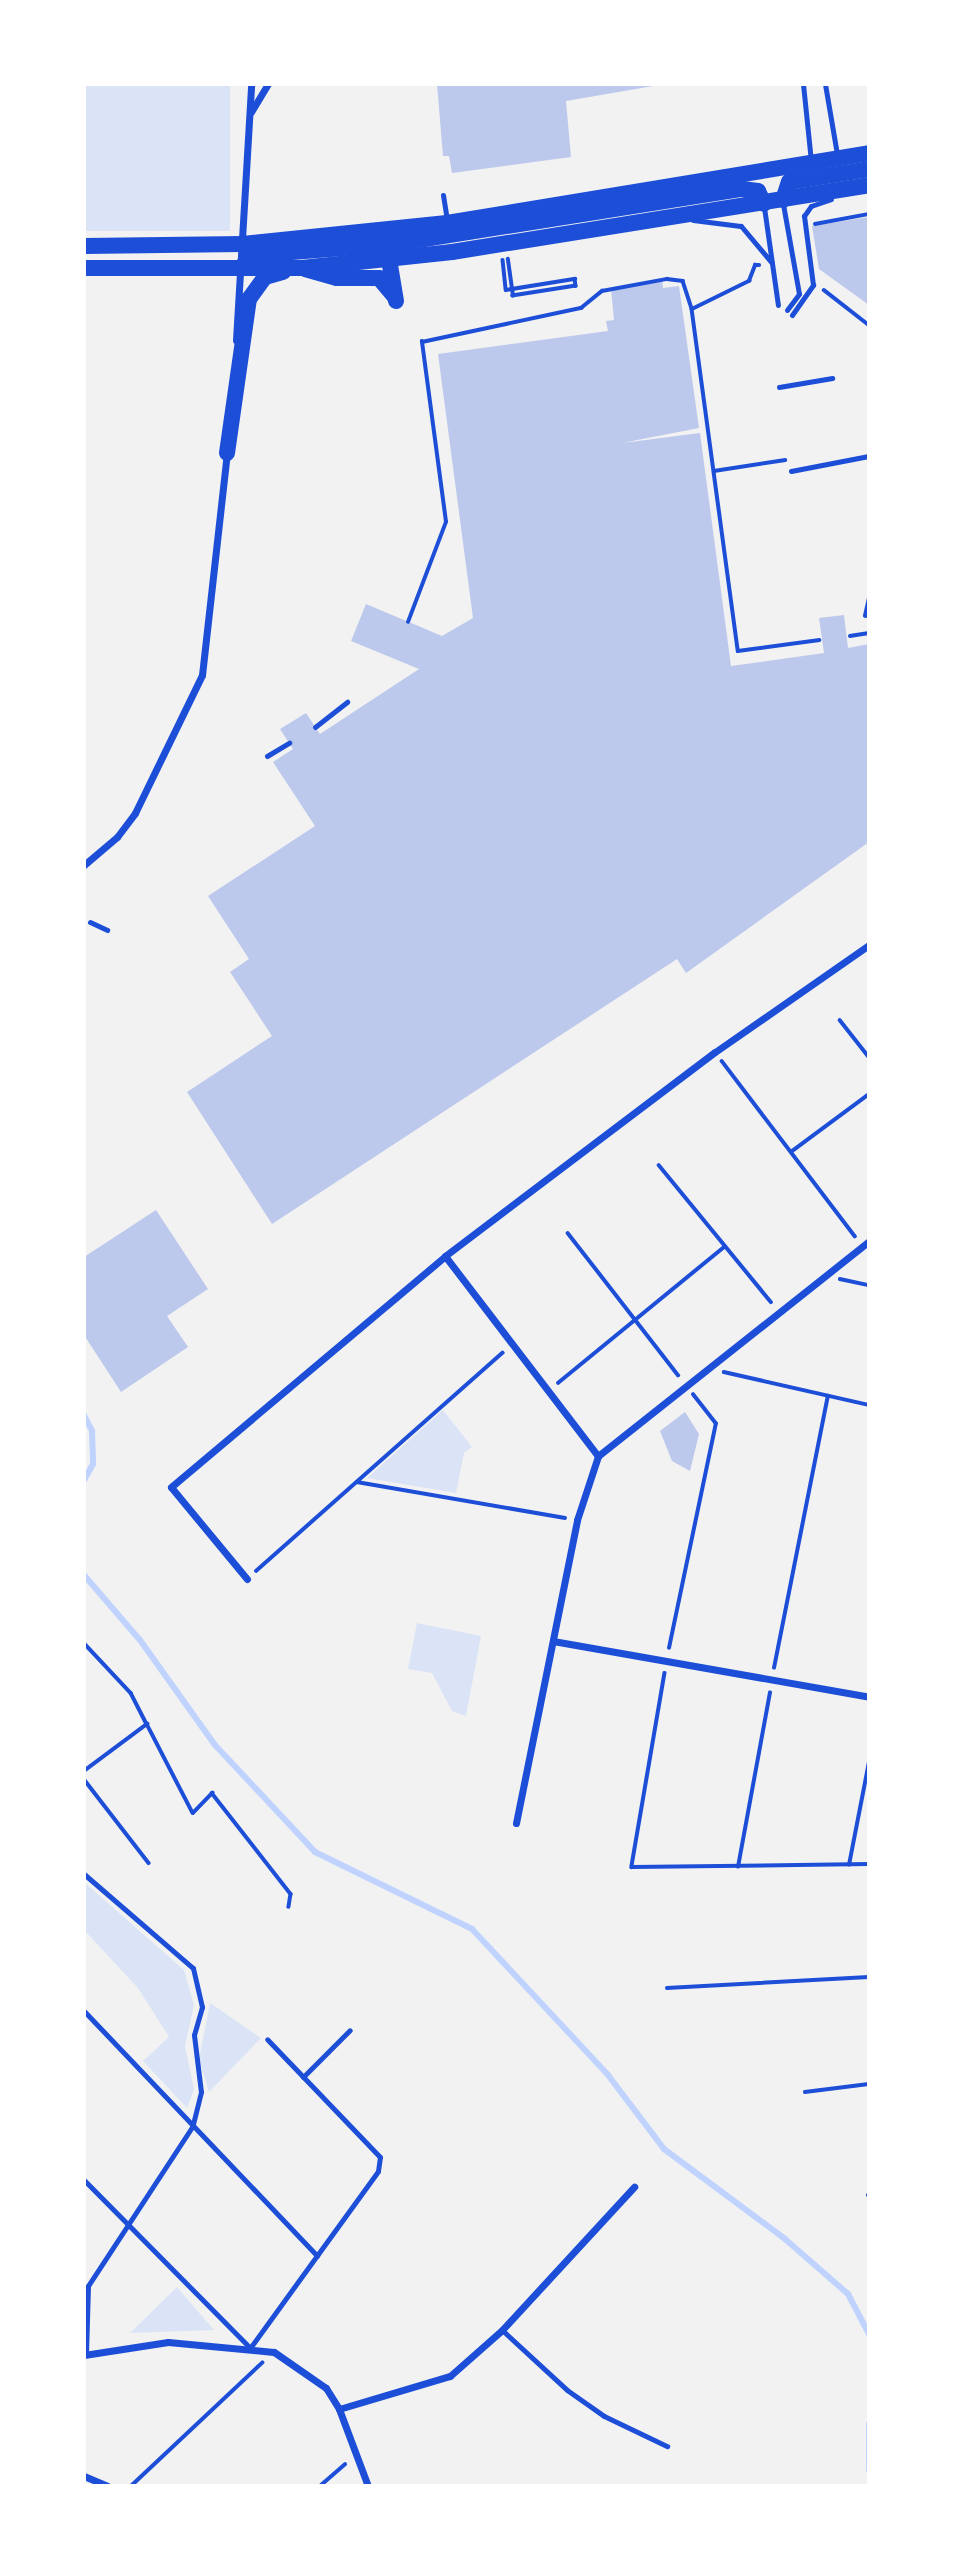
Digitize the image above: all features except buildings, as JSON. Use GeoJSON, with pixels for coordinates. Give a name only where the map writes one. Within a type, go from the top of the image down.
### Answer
{"type":"FeatureCollection","features":[{"type":"Feature","properties":{"kind":"main road"},"geometry":{"type":"LineString","coordinates":[[84,246],[243,244],[447,223],[869,153]]}},
{"type":"Feature","properties":{"kind":"main road"},"geometry":{"type":"LineString","coordinates":[[783,201],[789,182],[869,169]]}},
{"type":"Feature","properties":{"kind":"main road"},"geometry":{"type":"LineString","coordinates":[[241,267],[254,255],[501,244],[869,187]]}},
{"type":"Feature","properties":{"kind":"main road"},"geometry":{"type":"LineString","coordinates":[[227,453],[249,299],[265,277],[391,251],[752,188],[764,204]]}},
{"type":"Feature","properties":{"kind":"main road"},"geometry":{"type":"LineString","coordinates":[[552,206],[698,196]]}},
{"type":"Feature","properties":{"kind":"main road"},"geometry":{"type":"LineString","coordinates":[[84,268],[302,268],[337,278],[379,278],[397,301],[391,251]]}},
{"type":"Feature","properties":{"kind":"street"},"geometry":{"type":"LineString","coordinates":[[84,865],[117,837],[135,813],[202,674],[227,453],[243,244],[251,84]]}},
{"type":"Feature","properties":{"kind":"street"},"geometry":{"type":"LineString","coordinates":[[250,113],[268,84]]}},
{"type":"Feature","properties":{"kind":"street"},"geometry":{"type":"LineString","coordinates":[[247,1579],[171,1487],[445,1256],[715,1052],[869,945]]}},
{"type":"Feature","properties":{"kind":"street"},"geometry":{"type":"LineString","coordinates":[[516,1823],[577,1520],[598,1456],[711,1370],[866,1243]]}},
{"type":"Feature","properties":{"kind":"street"},"geometry":{"type":"LineString","coordinates":[[445,1256],[598,1456]]}},
{"type":"Feature","properties":{"kind":"street"},"geometry":{"type":"LineString","coordinates":[[553,1641],[666,1664],[869,1698]]}},
{"type":"Feature","properties":{"kind":"street"},"geometry":{"type":"LineString","coordinates":[[340,2409],[450,2376],[502,2330],[634,2187]]}},
{"type":"Feature","properties":{"kind":"street"},"geometry":{"type":"LineString","coordinates":[[85,2354],[167,2342],[274,2352],[326,2388],[340,2409],[368,2486]]}},
{"type":"Feature","properties":{"kind":"street"},"geometry":{"type":"LineString","coordinates":[[84,2476],[107,2486]]}},
{"type":"Feature","properties":{"kind":"lane"},"geometry":{"type":"LineString","coordinates":[[803,84],[811,161]]}},
{"type":"Feature","properties":{"kind":"lane"},"geometry":{"type":"LineString","coordinates":[[825,84],[837,158]]}},
{"type":"Feature","properties":{"kind":"lane"},"geometry":{"type":"LineString","coordinates":[[783,201],[799,294],[789,313],[813,285],[803,222],[807,210],[819,202],[869,187]]}},
{"type":"Feature","properties":{"kind":"lane"},"geometry":{"type":"LineString","coordinates":[[443,195],[447,223]]}},
{"type":"Feature","properties":{"kind":"lane"},"geometry":{"type":"LineString","coordinates":[[764,204],[778,305]]}},
{"type":"Feature","properties":{"kind":"lane"},"geometry":{"type":"LineString","coordinates":[[669,219],[741,226],[760,243],[772,263]]}},
{"type":"Feature","properties":{"kind":"lane"},"geometry":{"type":"LineString","coordinates":[[779,387],[832,379]]}},
{"type":"Feature","properties":{"kind":"lane"},"geometry":{"type":"LineString","coordinates":[[791,471],[869,456]]}},
{"type":"Feature","properties":{"kind":"lane"},"geometry":{"type":"LineString","coordinates":[[866,615],[869,598]]}},
{"type":"Feature","properties":{"kind":"lane"},"geometry":{"type":"LineString","coordinates":[[315,727],[347,702]]}},
{"type":"Feature","properties":{"kind":"lane"},"geometry":{"type":"LineString","coordinates":[[267,756],[289,743]]}},
{"type":"Feature","properties":{"kind":"lane"},"geometry":{"type":"LineString","coordinates":[[90,922],[107,930]]}},
{"type":"Feature","properties":{"kind":"lane"},"geometry":{"type":"LineString","coordinates":[[84,1874],[193,1968],[202,2007],[194,2035],[201,2092],[192,2127],[130,2226],[88,2286],[85,2354]]}},
{"type":"Feature","properties":{"kind":"lane"},"geometry":{"type":"LineString","coordinates":[[84,2011],[317,2256]]}},
{"type":"Feature","properties":{"kind":"lane"},"geometry":{"type":"LineString","coordinates":[[303,2077],[350,2030]]}},
{"type":"Feature","properties":{"kind":"lane"},"geometry":{"type":"LineString","coordinates":[[84,2180],[250,2348],[378,2171],[380,2157],[267,2039]]}},
{"type":"Feature","properties":{"kind":"lane"},"geometry":{"type":"LineString","coordinates":[[502,2330],[567,2390],[604,2416],[667,2446]]}},
{"type":"Feature","properties":{"kind":"path"},"geometry":{"type":"LineString","coordinates":[[809,226],[869,214]]}},
{"type":"Feature","properties":{"kind":"path"},"geometry":{"type":"LineString","coordinates":[[501,244],[506,290],[575,279],[576,286],[513,296]]}},
{"type":"Feature","properties":{"kind":"path"},"geometry":{"type":"LineString","coordinates":[[692,309],[749,281],[755,265]]}},
{"type":"Feature","properties":{"kind":"path"},"geometry":{"type":"LineString","coordinates":[[408,622],[446,522],[422,342],[581,308],[603,291],[667,279],[683,281],[692,309],[738,651],[819,640]]}},
{"type":"Feature","properties":{"kind":"path"},"geometry":{"type":"LineString","coordinates":[[819,286],[869,325]]}},
{"type":"Feature","properties":{"kind":"path"},"geometry":{"type":"LineString","coordinates":[[850,636],[869,633]]}},
{"type":"Feature","properties":{"kind":"path"},"geometry":{"type":"LineString","coordinates":[[840,1020],[869,1057]]}},
{"type":"Feature","properties":{"kind":"path"},"geometry":{"type":"LineString","coordinates":[[715,1052],[791,1152],[866,1243]]}},
{"type":"Feature","properties":{"kind":"path"},"geometry":{"type":"LineString","coordinates":[[791,1152],[869,1094]]}},
{"type":"Feature","properties":{"kind":"path"},"geometry":{"type":"LineString","coordinates":[[659,1166],[780,1313]]}},
{"type":"Feature","properties":{"kind":"path"},"geometry":{"type":"LineString","coordinates":[[568,1233],[639,1319],[716,1424],[666,1664],[632,1867],[869,1864]]}},
{"type":"Feature","properties":{"kind":"path"},"geometry":{"type":"LineString","coordinates":[[548,1391],[724,1247]]}},
{"type":"Feature","properties":{"kind":"path"},"geometry":{"type":"LineString","coordinates":[[825,1276],[869,1285]]}},
{"type":"Feature","properties":{"kind":"path"},"geometry":{"type":"LineString","coordinates":[[247,1579],[512,1344]]}},
{"type":"Feature","properties":{"kind":"path"},"geometry":{"type":"LineString","coordinates":[[711,1370],[869,1405]]}},
{"type":"Feature","properties":{"kind":"path"},"geometry":{"type":"LineString","coordinates":[[738,1867],[828,1395]]}},
{"type":"Feature","properties":{"kind":"path"},"geometry":{"type":"LineString","coordinates":[[357,1482],[577,1520]]}},
{"type":"Feature","properties":{"kind":"path"},"geometry":{"type":"LineString","coordinates":[[84,1643],[131,1693],[193,1813],[212,1793],[291,1894],[289,1908]]}},
{"type":"Feature","properties":{"kind":"path"},"geometry":{"type":"LineString","coordinates":[[84,1771],[147,1724]]}},
{"type":"Feature","properties":{"kind":"path"},"geometry":{"type":"LineString","coordinates":[[849,1865],[869,1762]]}},
{"type":"Feature","properties":{"kind":"path"},"geometry":{"type":"LineString","coordinates":[[84,1779],[149,1863]]}},
{"type":"Feature","properties":{"kind":"path"},"geometry":{"type":"LineString","coordinates":[[667,1989],[869,1977]]}},
{"type":"Feature","properties":{"kind":"path"},"geometry":{"type":"LineString","coordinates":[[805,2092],[869,2084]]}},
{"type":"Feature","properties":{"kind":"path"},"geometry":{"type":"LineString","coordinates":[[131,2486],[274,2352]]}},
{"type":"Feature","properties":{"kind":"path"},"geometry":{"type":"LineString","coordinates":[[320,2486],[356,2454]]}},
{"type":"Feature","properties":{"kind":"shaded area"},"geometry":{"type":"Polygon","coordinates":[[[84,84],[230,84],[230,231],[84,231],[84,84]]]}},
{"type":"Feature","properties":{"kind":"shaded area"},"geometry":{"type":"Polygon","coordinates":[[[443,1410],[472,1447],[464,1453],[456,1493],[367,1478],[443,1410]]]}},
{"type":"Feature","properties":{"kind":"shaded area"},"geometry":{"type":"Polygon","coordinates":[[[417,1623],[481,1636],[466,1716],[452,1711],[432,1673],[408,1669],[417,1623]]]}},
{"type":"Feature","properties":{"kind":"shaded area"},"geometry":{"type":"Polygon","coordinates":[[[84,1882],[184,1970],[194,2005],[185,2046],[194,2089],[187,2108],[143,2061],[169,2037],[138,1988],[84,1930],[84,1882]]]}},
{"type":"Feature","properties":{"kind":"shaded area"},"geometry":{"type":"Polygon","coordinates":[[[210,2003],[261,2038],[209,2092],[199,2059],[210,2003]]]}},
{"type":"Feature","properties":{"kind":"shaded area"},"geometry":{"type":"Polygon","coordinates":[[[177,2287],[214,2330],[130,2333],[177,2287]]]}},
{"type":"Feature","properties":{"kind":"waterway"},"geometry":{"type":"LineString","coordinates":[[84,1415],[92,1431],[93,1464],[84,1480]]}},
{"type":"Feature","properties":{"kind":"waterway"},"geometry":{"type":"LineString","coordinates":[[84,1575],[140,1640],[215,1745],[315,1852],[472,1929],[608,2075],[664,2149],[785,2239],[848,2294],[869,2334]]}},
{"type":"Feature","properties":{"kind":"waterway"},"geometry":{"type":"LineString","coordinates":[[869,2424],[869,2470]]}}]}
